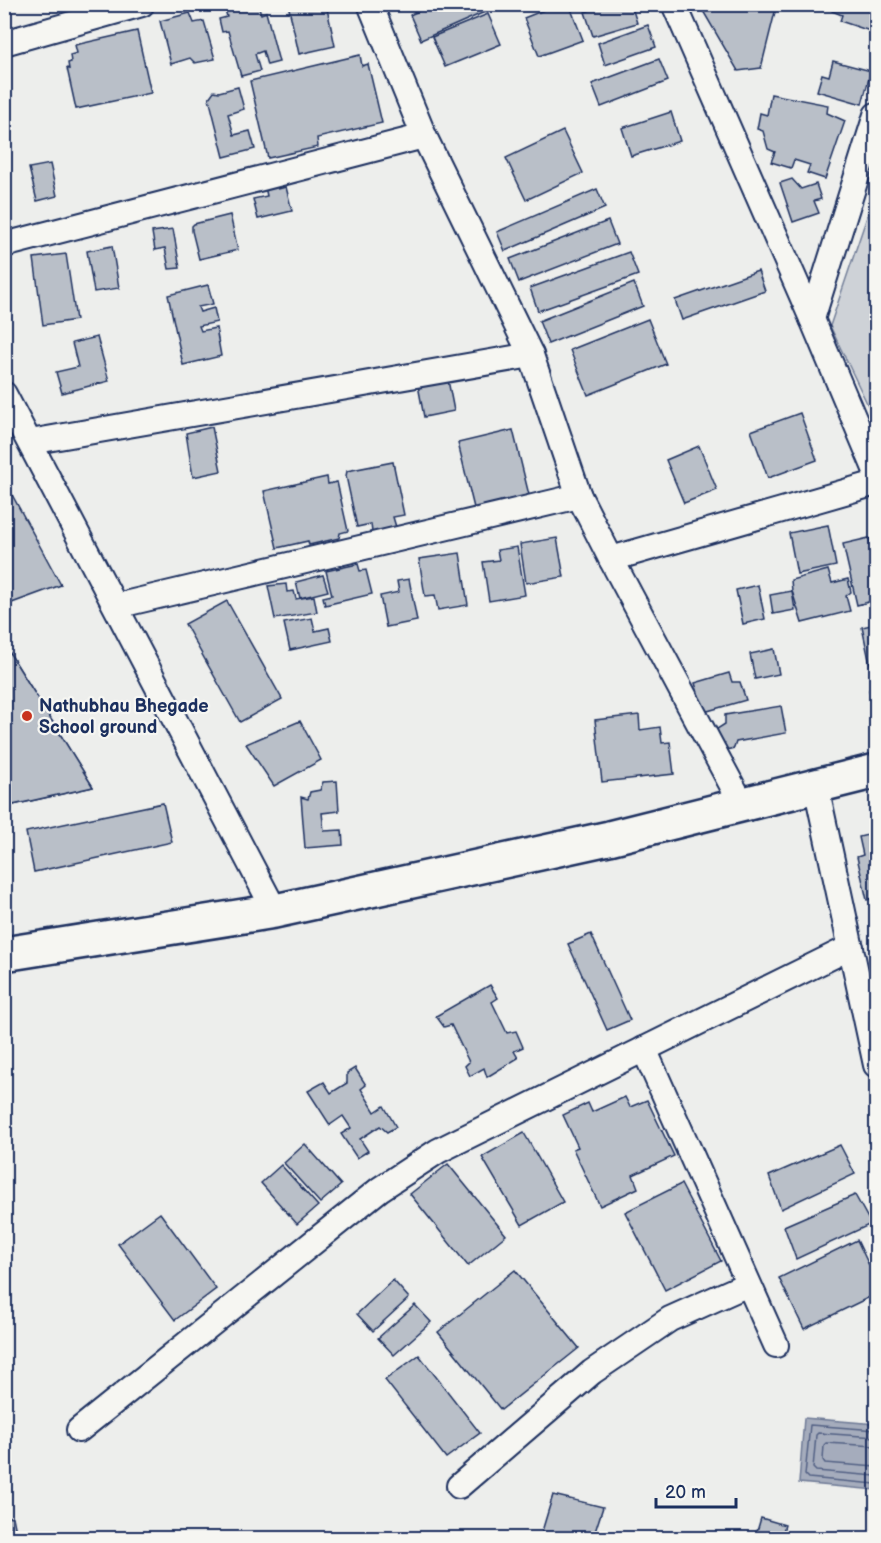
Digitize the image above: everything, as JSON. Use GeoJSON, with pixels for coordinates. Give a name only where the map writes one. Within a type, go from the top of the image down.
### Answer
{"type":"FeatureCollection","features":[{"type":"Feature","properties":{"kind":"main road"},"geometry":{"type":"LineString","coordinates":[[4,954],[275,911],[609,838],[876,771]]}},
{"type":"Feature","properties":{"kind":"street"},"geometry":{"type":"LineString","coordinates":[[4,43],[142,4]]}},
{"type":"Feature","properties":{"kind":"street"},"geometry":{"type":"LineString","coordinates":[[370,4],[424,136],[531,356],[579,496],[742,804]]}},
{"type":"Feature","properties":{"kind":"street"},"geometry":{"type":"LineString","coordinates":[[674,4],[876,471]]}},
{"type":"Feature","properties":{"kind":"street"},"geometry":{"type":"LineString","coordinates":[[812,319],[874,130]]}},
{"type":"Feature","properties":{"kind":"street"},"geometry":{"type":"LineString","coordinates":[[4,245],[424,136]]}},
{"type":"Feature","properties":{"kind":"street"},"geometry":{"type":"LineString","coordinates":[[30,442],[531,356]]}},
{"type":"Feature","properties":{"kind":"street"},"geometry":{"type":"LineString","coordinates":[[4,394],[275,911]]}},
{"type":"Feature","properties":{"kind":"street"},"geometry":{"type":"LineString","coordinates":[[611,559],[876,483]]}},
{"type":"Feature","properties":{"kind":"street"},"geometry":{"type":"LineString","coordinates":[[116,606],[579,496]]}},
{"type":"Feature","properties":{"kind":"street"},"geometry":{"type":"LineString","coordinates":[[816,786],[876,1065]]}},
{"type":"Feature","properties":{"kind":"street"},"geometry":{"type":"LineString","coordinates":[[79,1430],[380,1189],[438,1151],[851,947]]}},
{"type":"Feature","properties":{"kind":"street"},"geometry":{"type":"LineString","coordinates":[[644,1049],[776,1345]]}},
{"type":"Feature","properties":{"kind":"street"},"geometry":{"type":"LineString","coordinates":[[459,1486],[592,1372],[670,1320],[748,1284]]}},
{"type":"Feature","properties":{"kind":"shaded area"},"geometry":{"type":"Polygon","coordinates":[[[876,190],[876,422],[830,326],[876,190]]]}},
{"type":"Feature","properties":{"kind":"water"},"geometry":{"type":"Polygon","coordinates":[[[804,1418],[876,1424],[876,1490],[799,1483],[804,1418]]]}},
{"type":"Feature","properties":{"kind":"building"},"geometry":{"type":"Polygon","coordinates":[[[258,4],[261,14],[266,12],[279,62],[267,65],[263,51],[255,54],[260,71],[241,76],[228,31],[222,32],[219,19],[227,17],[224,5],[258,4]]]}},
{"type":"Feature","properties":{"kind":"building"},"geometry":{"type":"Polygon","coordinates":[[[288,4],[326,4],[335,46],[299,54],[288,4]]]}},
{"type":"Feature","properties":{"kind":"building"},"geometry":{"type":"Polygon","coordinates":[[[433,4],[503,4],[421,40],[410,15],[433,4]]]}},
{"type":"Feature","properties":{"kind":"building"},"geometry":{"type":"Polygon","coordinates":[[[559,4],[569,4],[583,40],[539,56],[524,18],[559,4]]]}},
{"type":"Feature","properties":{"kind":"building"},"geometry":{"type":"Polygon","coordinates":[[[609,4],[631,4],[637,23],[593,36],[585,12],[609,4]]]}},
{"type":"Feature","properties":{"kind":"building"},"geometry":{"type":"Polygon","coordinates":[[[699,4],[777,4],[761,68],[738,71],[699,4]]]}},
{"type":"Feature","properties":{"kind":"building"},"geometry":{"type":"Polygon","coordinates":[[[834,4],[863,4],[876,9],[876,33],[840,21],[842,15],[832,11],[834,4]]]}},
{"type":"Feature","properties":{"kind":"building"},"geometry":{"type":"Polygon","coordinates":[[[190,13],[194,23],[204,21],[215,59],[195,63],[190,58],[171,64],[160,21],[190,13]]]}},
{"type":"Feature","properties":{"kind":"building"},"geometry":{"type":"Polygon","coordinates":[[[488,14],[501,44],[445,67],[432,37],[488,14]]]}},
{"type":"Feature","properties":{"kind":"building"},"geometry":{"type":"Polygon","coordinates":[[[648,25],[656,47],[605,65],[598,43],[648,25]]]}},
{"type":"Feature","properties":{"kind":"building"},"geometry":{"type":"Polygon","coordinates":[[[137,31],[151,93],[76,109],[67,68],[69,69],[68,63],[71,62],[70,55],[77,53],[75,45],[137,31]]]}},
{"type":"Feature","properties":{"kind":"building"},"geometry":{"type":"Polygon","coordinates":[[[360,55],[362,66],[368,64],[382,123],[317,138],[318,147],[268,158],[250,81],[360,55]]]}},
{"type":"Feature","properties":{"kind":"building"},"geometry":{"type":"Polygon","coordinates":[[[659,59],[668,81],[601,107],[592,84],[659,59]]]}},
{"type":"Feature","properties":{"kind":"building"},"geometry":{"type":"Polygon","coordinates":[[[833,61],[871,71],[862,104],[817,91],[822,74],[829,76],[833,61]]]}},
{"type":"Feature","properties":{"kind":"building"},"geometry":{"type":"Polygon","coordinates":[[[238,87],[244,109],[228,114],[234,135],[250,131],[255,149],[224,157],[209,98],[214,91],[219,92],[238,87]]]}},
{"type":"Feature","properties":{"kind":"building"},"geometry":{"type":"Polygon","coordinates":[[[771,94],[828,105],[827,113],[845,121],[825,179],[807,173],[810,165],[794,160],[791,168],[771,162],[775,152],[768,149],[763,131],[757,129],[760,113],[767,115],[771,94]]]}},
{"type":"Feature","properties":{"kind":"building"},"geometry":{"type":"Polygon","coordinates":[[[671,112],[680,141],[631,156],[622,128],[671,112]]]}},
{"type":"Feature","properties":{"kind":"building"},"geometry":{"type":"Polygon","coordinates":[[[563,131],[583,173],[526,200],[506,158],[563,131]]]}},
{"type":"Feature","properties":{"kind":"building"},"geometry":{"type":"Polygon","coordinates":[[[50,164],[57,196],[37,201],[29,168],[50,164]]]}},
{"type":"Feature","properties":{"kind":"building"},"geometry":{"type":"Polygon","coordinates":[[[792,179],[801,189],[816,184],[821,199],[814,201],[819,213],[793,222],[780,183],[792,179]]]}},
{"type":"Feature","properties":{"kind":"building"},"geometry":{"type":"Polygon","coordinates":[[[276,184],[278,189],[286,187],[292,211],[258,219],[253,199],[267,196],[265,187],[276,184]]]}},
{"type":"Feature","properties":{"kind":"building"},"geometry":{"type":"Polygon","coordinates":[[[597,189],[605,208],[505,251],[497,232],[597,189]]]}},
{"type":"Feature","properties":{"kind":"building"},"geometry":{"type":"Polygon","coordinates":[[[4,191],[11,213],[4,215],[4,191]]]}},
{"type":"Feature","properties":{"kind":"building"},"geometry":{"type":"Polygon","coordinates":[[[230,215],[238,250],[199,259],[192,226],[230,215]]]}},
{"type":"Feature","properties":{"kind":"building"},"geometry":{"type":"Polygon","coordinates":[[[608,221],[617,244],[519,282],[510,259],[608,221]]]}},
{"type":"Feature","properties":{"kind":"building"},"geometry":{"type":"Polygon","coordinates":[[[173,229],[180,268],[169,269],[165,248],[155,250],[152,232],[173,229]]]}},
{"type":"Feature","properties":{"kind":"building"},"geometry":{"type":"Polygon","coordinates":[[[112,246],[119,288],[94,292],[87,251],[112,246]]]}},
{"type":"Feature","properties":{"kind":"building"},"geometry":{"type":"Polygon","coordinates":[[[629,252],[638,275],[538,311],[530,288],[629,252]]]}},
{"type":"Feature","properties":{"kind":"building"},"geometry":{"type":"Polygon","coordinates":[[[66,254],[76,320],[43,325],[34,258],[66,254]]]}},
{"type":"Feature","properties":{"kind":"building"},"geometry":{"type":"Polygon","coordinates":[[[758,271],[765,291],[682,320],[675,300],[758,271]]]}},
{"type":"Feature","properties":{"kind":"building"},"geometry":{"type":"Polygon","coordinates":[[[634,283],[643,306],[548,344],[539,321],[634,283]]]}},
{"type":"Feature","properties":{"kind":"building"},"geometry":{"type":"Polygon","coordinates":[[[208,285],[213,304],[198,307],[200,312],[214,308],[217,322],[199,326],[201,331],[216,328],[221,356],[183,365],[168,295],[208,285]]]}},
{"type":"Feature","properties":{"kind":"building"},"geometry":{"type":"Polygon","coordinates":[[[648,319],[666,364],[588,395],[570,350],[648,319]]]}},
{"type":"Feature","properties":{"kind":"building"},"geometry":{"type":"Polygon","coordinates":[[[97,337],[109,381],[62,393],[56,372],[78,367],[72,343],[97,337]]]}},
{"type":"Feature","properties":{"kind":"building"},"geometry":{"type":"Polygon","coordinates":[[[448,380],[454,411],[424,417],[418,385],[448,380]]]}},
{"type":"Feature","properties":{"kind":"building"},"geometry":{"type":"Polygon","coordinates":[[[800,413],[817,460],[768,478],[751,431],[800,413]]]}},
{"type":"Feature","properties":{"kind":"building"},"geometry":{"type":"Polygon","coordinates":[[[212,427],[221,471],[193,477],[186,433],[212,427]]]}},
{"type":"Feature","properties":{"kind":"building"},"geometry":{"type":"Polygon","coordinates":[[[513,430],[529,495],[474,508],[458,443],[513,430]]]}},
{"type":"Feature","properties":{"kind":"building"},"geometry":{"type":"Polygon","coordinates":[[[699,446],[717,490],[684,503],[666,460],[699,446]]]}},
{"type":"Feature","properties":{"kind":"building"},"geometry":{"type":"Polygon","coordinates":[[[393,462],[404,515],[393,517],[396,527],[372,532],[371,524],[357,527],[346,476],[347,471],[393,462]]]}},
{"type":"Feature","properties":{"kind":"building"},"geometry":{"type":"Polygon","coordinates":[[[327,477],[328,484],[337,482],[348,531],[340,533],[339,538],[309,545],[308,541],[277,548],[264,491],[327,477]]]}},
{"type":"Feature","properties":{"kind":"building"},"geometry":{"type":"Polygon","coordinates":[[[4,480],[61,585],[9,604],[4,598],[4,480]]]}},
{"type":"Feature","properties":{"kind":"building"},"geometry":{"type":"Polygon","coordinates":[[[828,525],[836,566],[797,574],[789,533],[828,525]]]}},
{"type":"Feature","properties":{"kind":"building"},"geometry":{"type":"Polygon","coordinates":[[[557,538],[564,577],[526,583],[520,544],[557,538]]]}},
{"type":"Feature","properties":{"kind":"building"},"geometry":{"type":"Polygon","coordinates":[[[869,538],[876,568],[876,600],[857,605],[843,544],[869,538]]]}},
{"type":"Feature","properties":{"kind":"building"},"geometry":{"type":"Polygon","coordinates":[[[517,547],[525,595],[489,601],[483,562],[499,560],[497,550],[517,547]]]}},
{"type":"Feature","properties":{"kind":"building"},"geometry":{"type":"Polygon","coordinates":[[[460,553],[468,605],[438,610],[435,595],[425,596],[419,559],[460,553]]]}},
{"type":"Feature","properties":{"kind":"building"},"geometry":{"type":"Polygon","coordinates":[[[358,564],[360,571],[366,570],[372,594],[325,605],[323,597],[332,595],[326,571],[358,564]]]}},
{"type":"Feature","properties":{"kind":"building"},"geometry":{"type":"Polygon","coordinates":[[[828,570],[832,583],[848,579],[851,592],[846,596],[850,611],[802,623],[791,580],[828,570]]]}},
{"type":"Feature","properties":{"kind":"building"},"geometry":{"type":"Polygon","coordinates":[[[323,575],[328,591],[300,598],[296,582],[323,575]]]}},
{"type":"Feature","properties":{"kind":"building"},"geometry":{"type":"Polygon","coordinates":[[[409,579],[417,621],[386,627],[380,596],[399,592],[397,581],[409,579]]]}},
{"type":"Feature","properties":{"kind":"building"},"geometry":{"type":"Polygon","coordinates":[[[286,584],[287,592],[294,591],[296,599],[314,596],[317,612],[275,619],[268,586],[286,584]]]}},
{"type":"Feature","properties":{"kind":"building"},"geometry":{"type":"Polygon","coordinates":[[[758,585],[765,619],[743,624],[736,590],[758,585]]]}},
{"type":"Feature","properties":{"kind":"building"},"geometry":{"type":"Polygon","coordinates":[[[792,591],[795,610],[773,614],[770,595],[792,591]]]}},
{"type":"Feature","properties":{"kind":"building"},"geometry":{"type":"Polygon","coordinates":[[[227,601],[282,699],[240,722],[185,624],[227,601]]]}},
{"type":"Feature","properties":{"kind":"building"},"geometry":{"type":"Polygon","coordinates":[[[312,618],[315,631],[329,628],[332,641],[290,650],[284,623],[312,618]]]}},
{"type":"Feature","properties":{"kind":"building"},"geometry":{"type":"Polygon","coordinates":[[[876,624],[876,705],[873,705],[869,690],[875,688],[862,627],[876,624]]]}},
{"type":"Feature","properties":{"kind":"building","name":"Nathubhau Bhegade School ground"},"geometry":{"type":"Polygon","coordinates":[[[4,644],[93,787],[4,807],[4,644]]]}},
{"type":"Feature","properties":{"kind":"building","name":"Nathubhau Bhegade School ground"},"geometry":{"type":"Polygon","coordinates":[[[4,644],[93,787],[4,807],[4,644]]]}},
{"type":"Feature","properties":{"kind":"building"},"geometry":{"type":"Polygon","coordinates":[[[774,649],[779,674],[755,679],[750,654],[774,649]]]}},
{"type":"Feature","properties":{"kind":"building"},"geometry":{"type":"Polygon","coordinates":[[[729,673],[732,682],[740,682],[746,700],[704,712],[695,683],[729,673]]]}},
{"type":"Feature","properties":{"kind":"building"},"geometry":{"type":"Polygon","coordinates":[[[781,706],[786,733],[736,742],[734,748],[722,751],[717,729],[725,724],[725,715],[781,706]]]}},
{"type":"Feature","properties":{"kind":"building"},"geometry":{"type":"Polygon","coordinates":[[[639,715],[640,730],[660,727],[662,743],[670,742],[674,774],[602,782],[595,720],[639,715]]]}},
{"type":"Feature","properties":{"kind":"building"},"geometry":{"type":"Polygon","coordinates":[[[300,721],[321,760],[274,786],[246,744],[300,721]]]}},
{"type":"Feature","properties":{"kind":"building"},"geometry":{"type":"Polygon","coordinates":[[[337,781],[339,811],[322,813],[324,831],[342,830],[343,845],[305,848],[301,797],[308,799],[310,792],[320,790],[323,782],[337,781]]]}},
{"type":"Feature","properties":{"kind":"building"},"geometry":{"type":"Polygon","coordinates":[[[876,783],[876,814],[871,785],[876,783]]]}},
{"type":"Feature","properties":{"kind":"building"},"geometry":{"type":"Polygon","coordinates":[[[163,803],[172,842],[34,872],[26,832],[163,803]]]}},
{"type":"Feature","properties":{"kind":"building"},"geometry":{"type":"Polygon","coordinates":[[[876,833],[876,914],[873,898],[867,900],[857,857],[863,855],[859,837],[876,833]]]}},
{"type":"Feature","properties":{"kind":"building"},"geometry":{"type":"Polygon","coordinates":[[[591,934],[630,1020],[607,1030],[568,944],[591,934]]]}},
{"type":"Feature","properties":{"kind":"building"},"geometry":{"type":"Polygon","coordinates":[[[490,985],[498,998],[492,1002],[507,1033],[516,1031],[523,1047],[514,1051],[518,1058],[487,1077],[484,1068],[470,1076],[465,1066],[469,1062],[451,1025],[444,1027],[436,1016],[490,985]]]}},
{"type":"Feature","properties":{"kind":"building"},"geometry":{"type":"Polygon","coordinates":[[[355,1068],[366,1085],[361,1089],[375,1112],[384,1106],[396,1127],[387,1132],[380,1126],[360,1139],[368,1151],[357,1158],[341,1134],[351,1128],[343,1116],[330,1125],[308,1091],[324,1082],[331,1093],[347,1083],[347,1073],[355,1068]]]}},
{"type":"Feature","properties":{"kind":"building"},"geometry":{"type":"Polygon","coordinates":[[[625,1097],[630,1107],[647,1100],[674,1156],[633,1175],[638,1188],[600,1206],[573,1149],[578,1147],[563,1115],[588,1103],[592,1112],[625,1097]]]}},
{"type":"Feature","properties":{"kind":"building"},"geometry":{"type":"Polygon","coordinates":[[[524,1133],[563,1202],[522,1225],[482,1157],[524,1133]]]}},
{"type":"Feature","properties":{"kind":"building"},"geometry":{"type":"Polygon","coordinates":[[[305,1144],[341,1185],[320,1203],[284,1163],[305,1144]]]}},
{"type":"Feature","properties":{"kind":"building"},"geometry":{"type":"Polygon","coordinates":[[[840,1145],[855,1174],[781,1209],[769,1176],[840,1145]]]}},
{"type":"Feature","properties":{"kind":"building"},"geometry":{"type":"Polygon","coordinates":[[[448,1164],[506,1235],[468,1266],[410,1194],[448,1164]]]}},
{"type":"Feature","properties":{"kind":"building"},"geometry":{"type":"Polygon","coordinates":[[[281,1165],[318,1206],[297,1224],[261,1183],[281,1165]]]}},
{"type":"Feature","properties":{"kind":"building"},"geometry":{"type":"Polygon","coordinates":[[[681,1184],[721,1261],[665,1290],[625,1212],[681,1184]]]}},
{"type":"Feature","properties":{"kind":"building"},"geometry":{"type":"Polygon","coordinates":[[[855,1195],[871,1224],[796,1259],[784,1226],[855,1195]]]}},
{"type":"Feature","properties":{"kind":"building"},"geometry":{"type":"Polygon","coordinates":[[[160,1213],[216,1289],[175,1320],[118,1244],[160,1213]]]}},
{"type":"Feature","properties":{"kind":"building"},"geometry":{"type":"Polygon","coordinates":[[[857,1240],[876,1280],[876,1294],[804,1329],[779,1278],[857,1240]]]}},
{"type":"Feature","properties":{"kind":"building"},"geometry":{"type":"Polygon","coordinates":[[[515,1270],[579,1348],[501,1410],[438,1332],[515,1270]]]}},
{"type":"Feature","properties":{"kind":"building"},"geometry":{"type":"Polygon","coordinates":[[[393,1280],[409,1298],[373,1331],[357,1314],[393,1280]]]}},
{"type":"Feature","properties":{"kind":"building"},"geometry":{"type":"Polygon","coordinates":[[[415,1305],[431,1322],[394,1355],[378,1338],[415,1305]]]}},
{"type":"Feature","properties":{"kind":"building"},"geometry":{"type":"Polygon","coordinates":[[[419,1355],[480,1433],[446,1458],[385,1380],[419,1355]]]}},
{"type":"Feature","properties":{"kind":"building"},"geometry":{"type":"Polygon","coordinates":[[[553,1495],[603,1507],[593,1538],[540,1538],[553,1495]]]}},
{"type":"Feature","properties":{"kind":"building"},"geometry":{"type":"Polygon","coordinates":[[[4,1516],[13,1517],[16,1532],[28,1534],[27,1538],[4,1538],[4,1516]]]}},
{"type":"Feature","properties":{"kind":"building"},"geometry":{"type":"Polygon","coordinates":[[[761,1518],[785,1525],[781,1538],[755,1538],[761,1518]]]}},
{"type":"Feature","properties":{"kind":"building"},"geometry":{"type":"Polygon","coordinates":[[[833,1532],[853,1538],[831,1538],[833,1532]]]}},
{"type":"Feature","properties":{"kind":"place","name":"Nathubhau Bhegade School ground"},"geometry":{"type":"Point","coordinates":[27,716]}}]}
